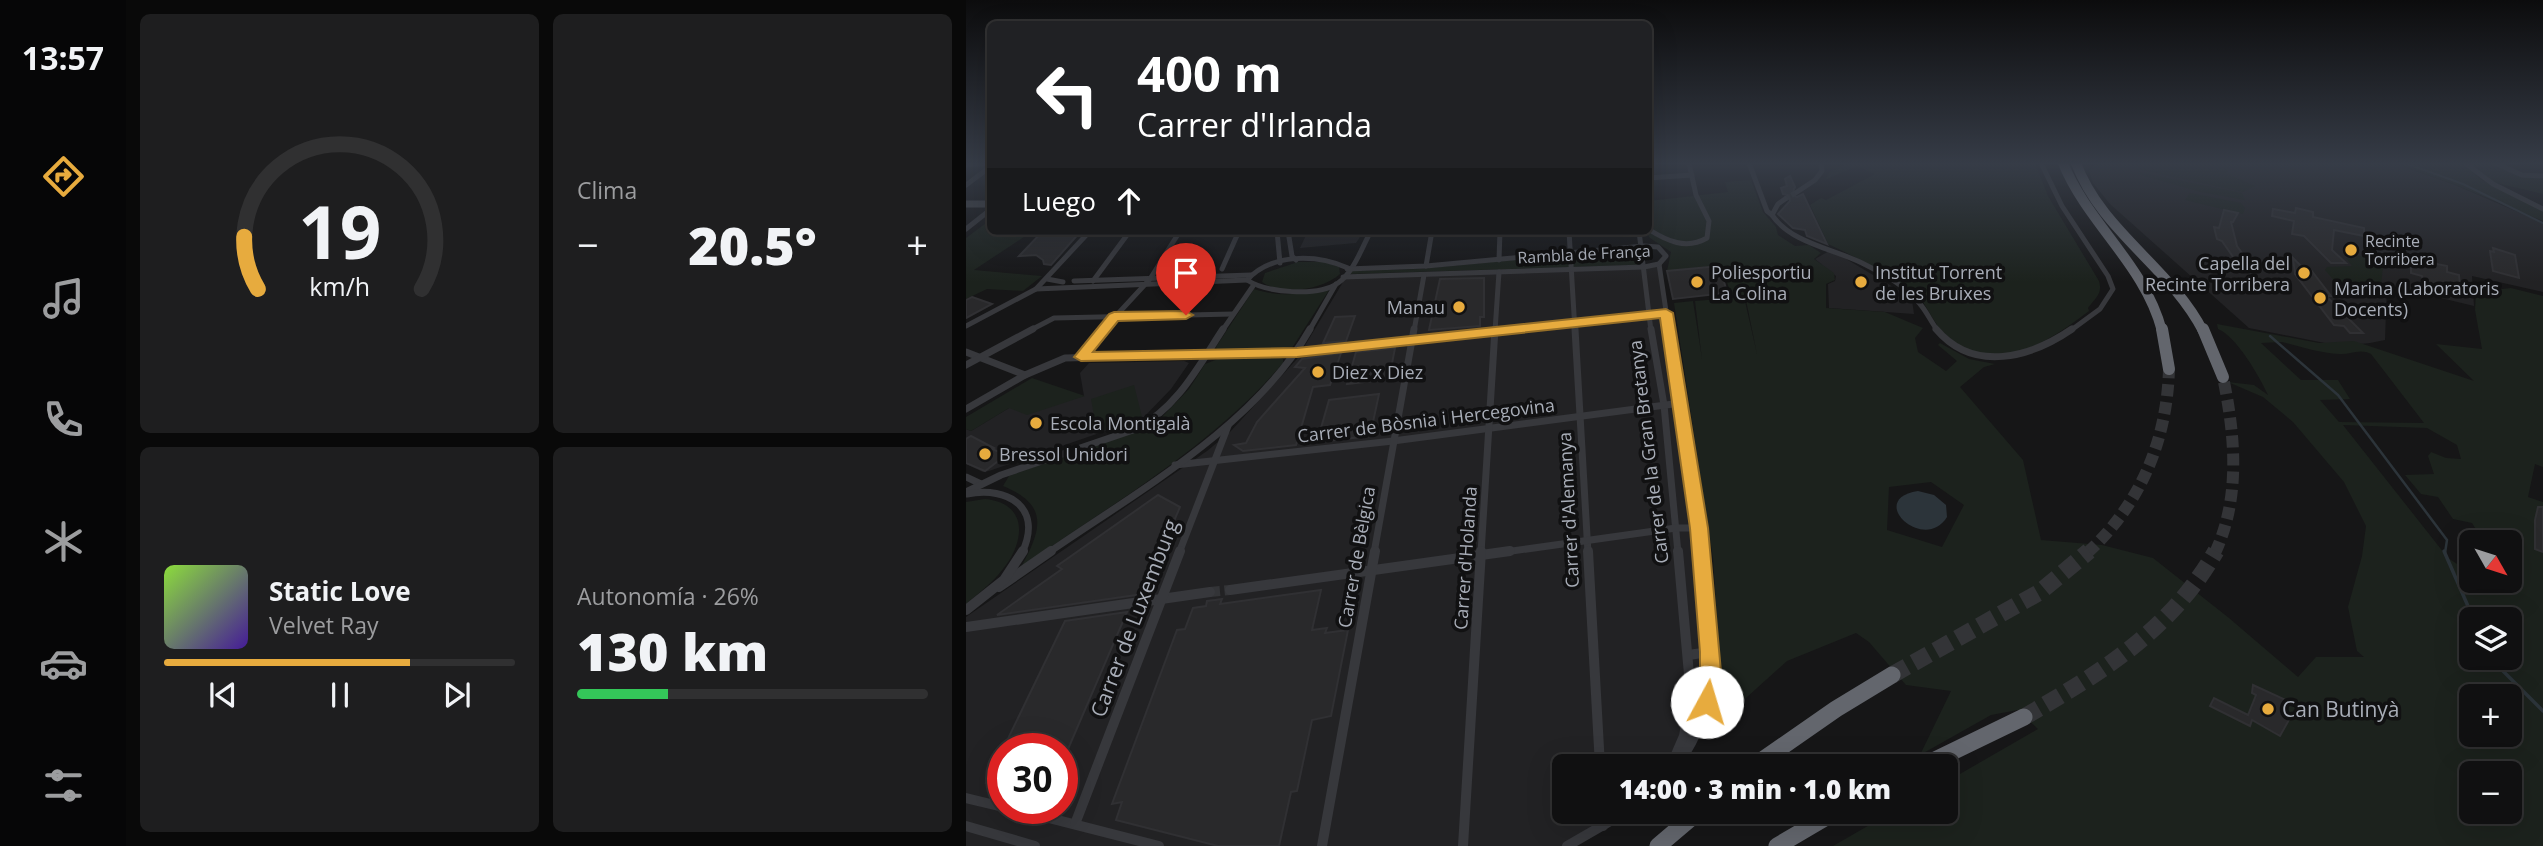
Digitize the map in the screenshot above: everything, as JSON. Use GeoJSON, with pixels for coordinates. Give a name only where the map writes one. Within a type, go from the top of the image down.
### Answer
{"type":"FeatureCollection","features":[{"type":"Feature","properties":{"kind":"highway"},"geometry":{"type":"LineString","coordinates":[[2085,202],[2134,269],[2152,300],[2166,338],[2169,369]]}},
{"type":"Feature","properties":{"kind":"highway"},"geometry":{"type":"LineString","coordinates":[[2097,202],[2188,304],[2205,334],[2223,377]]}},
{"type":"Feature","properties":{"kind":"highway"},"geometry":{"type":"LineString","coordinates":[[1771,754],[1836,709],[1892,675]]}},
{"type":"Feature","properties":{"kind":"highway"},"geometry":{"type":"LineString","coordinates":[[1948,754],[2024,717]]}},
{"type":"Feature","properties":{"kind":"highway"},"geometry":{"type":"LineString","coordinates":[[1659,844],[1683,824]]}},
{"type":"Feature","properties":{"kind":"highway"},"geometry":{"type":"LineString","coordinates":[[1777,846],[1815,824]]}},
{"type":"Feature","properties":{"kind":"street"},"geometry":{"type":"LineString","coordinates":[[1652,231],[1684,245],[1707,238],[1709,221],[1700,202]]}},
{"type":"Feature","properties":{"kind":"street"},"geometry":{"type":"LineString","coordinates":[[1764,202],[1778,226],[1847,255],[1905,290],[1924,307],[1929,321],[1941,335],[1966,353],[1992,359],[2032,353],[2057,341],[2111,296],[2111,283],[2060,202]]}},
{"type":"Feature","properties":{"kind":"street"},"geometry":{"type":"LineString","coordinates":[[1772,215],[1774,208],[1780,202]]}},
{"type":"Feature","properties":{"kind":"street"},"geometry":{"type":"LineString","coordinates":[[967,205],[987,204]]}},
{"type":"Feature","properties":{"kind":"street"},"geometry":{"type":"LineString","coordinates":[[966,229],[987,212]]}},
{"type":"Feature","properties":{"kind":"street"},"geometry":{"type":"LineString","coordinates":[[966,326],[1036,289],[1086,235]]}},
{"type":"Feature","properties":{"kind":"street"},"geometry":{"type":"LineString","coordinates":[[1093,281],[1127,235]]}},
{"type":"Feature","properties":{"kind":"street"},"geometry":{"type":"LineString","coordinates":[[1081,357],[1150,279],[1178,235]]}},
{"type":"Feature","properties":{"kind":"street"},"geometry":{"type":"LineString","coordinates":[[1220,272],[1237,235]]}},
{"type":"Feature","properties":{"kind":"street"},"geometry":{"type":"LineString","coordinates":[[1277,235],[1280,262]]}},
{"type":"Feature","properties":{"kind":"street"},"geometry":{"type":"LineString","coordinates":[[1289,235],[1292,256],[1296,260]]}},
{"type":"Feature","properties":{"kind":"street"},"geometry":{"type":"LineString","coordinates":[[966,610],[1175,465],[1228,425],[1265,390],[1297,352],[1336,284],[1369,235]]}},
{"type":"Feature","properties":{"kind":"street","name":"Carrer de Bèlgica"},"geometry":{"type":"LineString","coordinates":[[1322,846],[1431,235]]}},
{"type":"Feature","properties":{"kind":"street"},"geometry":{"type":"LineString","coordinates":[[1499,260],[1500,235]]}},
{"type":"Feature","properties":{"kind":"street","name":"Carrer d'Alemanya"},"geometry":{"type":"LineString","coordinates":[[1569,235],[1572,322],[1599,754]]}},
{"type":"Feature","properties":{"kind":"street","name":"Carrer de la Gran Bretanya"},"geometry":{"type":"LineString","coordinates":[[1639,235],[1648,314],[1664,405],[1688,655],[1691,697],[1684,736],[1677,754]]}},
{"type":"Feature","properties":{"kind":"street"},"geometry":{"type":"LineString","coordinates":[[1643,235],[1658,247]]}},
{"type":"Feature","properties":{"kind":"street","name":"Rambla de França"},"geometry":{"type":"LineString","coordinates":[[1250,281],[1280,262],[1296,260],[1326,259],[1348,269],[1425,270],[1499,272],[1644,267],[1659,264],[1666,256],[1658,247],[1640,246],[1425,270],[1343,277]]}},
{"type":"Feature","properties":{"kind":"street","name":"Carrer de la Gran Bretanya"},"geometry":{"type":"LineString","coordinates":[[1659,264],[1699,528],[1710,652],[1711,683],[1703,721],[1684,754]]}},
{"type":"Feature","properties":{"kind":"street"},"geometry":{"type":"LineString","coordinates":[[1047,279],[1054,282],[1150,279],[1220,272],[1276,292],[1336,284]]}},
{"type":"Feature","properties":{"kind":"street","name":"Carrer d'Holanda"},"geometry":{"type":"LineString","coordinates":[[1463,846],[1499,272]]}},
{"type":"Feature","properties":{"kind":"street"},"geometry":{"type":"LineString","coordinates":[[1036,289],[1250,281]]}},
{"type":"Feature","properties":{"kind":"street"},"geometry":{"type":"LineString","coordinates":[[966,494],[981,484],[1152,421],[1178,396],[1233,314],[1250,281]]}},
{"type":"Feature","properties":{"kind":"street"},"geometry":{"type":"LineString","coordinates":[[966,409],[1048,363],[1081,357],[1297,352],[1666,313]]}},
{"type":"Feature","properties":{"kind":"street"},"geometry":{"type":"LineString","coordinates":[[966,365],[1054,318],[1233,314]]}},
{"type":"Feature","properties":{"kind":"street"},"geometry":{"type":"LineString","coordinates":[[966,352],[1025,375]]}},
{"type":"Feature","properties":{"kind":"street","name":"Carrer de Bòsnia i Hercegovina"},"geometry":{"type":"LineString","coordinates":[[1175,465],[1393,441],[1681,403]]}},
{"type":"Feature","properties":{"kind":"street","name":"Carrer de Luxemburg"},"geometry":{"type":"LineString","coordinates":[[1078,816],[1217,461],[1228,425]]}},
{"type":"Feature","properties":{"kind":"street"},"geometry":{"type":"LineString","coordinates":[[966,477],[1022,506],[1028,517],[1029,532],[1020,556],[999,587]]}},
{"type":"Feature","properties":{"kind":"street"},"geometry":{"type":"LineString","coordinates":[[966,494],[985,491],[1002,494]]}},
{"type":"Feature","properties":{"kind":"street"},"geometry":{"type":"LineString","coordinates":[[1230,590],[1676,528],[1699,528]]}},
{"type":"Feature","properties":{"kind":"street"},"geometry":{"type":"LineString","coordinates":[[966,627],[1210,592]]}},
{"type":"Feature","properties":{"kind":"street"},"geometry":{"type":"LineString","coordinates":[[1688,655],[1710,652]]}},
{"type":"Feature","properties":{"kind":"street"},"geometry":{"type":"LineString","coordinates":[[966,798],[987,803]]}},
{"type":"Feature","properties":{"kind":"street"},"geometry":{"type":"LineString","coordinates":[[1075,824],[1159,846]]}},
{"type":"Feature","properties":{"kind":"street"},"geometry":{"type":"LineString","coordinates":[[1567,846],[1606,824]]}},
{"type":"Feature","properties":{"kind":"street"},"geometry":{"type":"LineString","coordinates":[[966,826],[1035,846]]}},
{"type":"Feature","properties":{"kind":"shaded area"},"geometry":{"type":"Polygon","coordinates":[[[1652,202],[1759,202],[1763,212],[1776,227],[1778,235],[1795,246],[1809,245],[1821,253],[1814,259],[1834,273],[1835,280],[1826,284],[1826,308],[1885,312],[1923,328],[1915,338],[1918,352],[1946,371],[1957,361],[1938,345],[1940,343],[1969,359],[1995,364],[1984,367],[1960,387],[2023,460],[2041,540],[2102,545],[2153,558],[2298,677],[2316,657],[2364,657],[2357,651],[2348,607],[2362,556],[2366,526],[2344,482],[2293,422],[2263,397],[2228,382],[2254,385],[2268,395],[2247,358],[2233,340],[2218,329],[2217,324],[2319,343],[2354,341],[2474,381],[2436,344],[2482,349],[2475,310],[2476,292],[2511,288],[2543,296],[2543,467],[2535,464],[2528,497],[2543,502],[2543,846],[1833,846],[1871,824],[1958,824],[1958,775],[2038,729],[2018,710],[1991,715],[1920,754],[1951,691],[1906,685],[1869,642],[1856,633],[1787,661],[1715,726],[1722,697],[1713,558],[1674,303],[1693,301],[1702,359],[1695,301],[1744,297],[1757,354],[1745,295],[1731,295],[1722,266],[1667,271],[1671,252],[1648,235],[1652,235],[1652,202]],[[2282,342],[2261,343],[2301,380],[2338,380],[2350,399],[2320,400],[2339,422],[2424,423],[2371,354],[2310,350],[2282,342]],[[2343,425],[2448,558],[2459,565],[2459,593],[2522,593],[2522,530],[2476,530],[2472,523],[2453,519],[2438,497],[2421,494],[2405,475],[2434,474],[2428,456],[2431,452],[2446,458],[2461,459],[2457,445],[2427,428],[2343,425]],[[1931,482],[1889,487],[1887,530],[1942,547],[1964,505],[1931,482]]]}},
{"type":"Feature","properties":{"kind":"shaded area"},"geometry":{"type":"Polygon","coordinates":[[[1814,202],[2052,202],[2099,281],[2099,293],[2088,308],[2089,311],[2035,345],[1997,355],[1978,353],[1959,345],[1941,330],[1923,303],[1906,287],[1828,244],[1810,205],[1814,202]]]}},
{"type":"Feature","properties":{"kind":"shaded area"},"geometry":{"type":"Polygon","coordinates":[[[2195,202],[2241,203],[2245,208],[2243,214],[2195,202]]]}},
{"type":"Feature","properties":{"kind":"shaded area","name":"Recinte Torribera"},"geometry":{"type":"Polygon","coordinates":[[[2495,202],[2543,223],[2543,292],[2472,276],[2474,306],[2387,285],[2385,340],[2370,343],[2340,346],[2249,328],[2110,204],[2495,202]]]}},
{"type":"Feature","properties":{"kind":"shaded area"},"geometry":{"type":"Polygon","coordinates":[[[2498,202],[2528,202],[2543,210],[2543,221],[2498,202]]]}},
{"type":"Feature","properties":{"kind":"shaded area"},"geometry":{"type":"Polygon","coordinates":[[[987,222],[987,235],[1027,235],[974,270],[1042,276],[1023,291],[987,289],[966,299],[966,238],[987,222]]]}},
{"type":"Feature","properties":{"kind":"shaded area"},"geometry":{"type":"Polygon","coordinates":[[[1306,235],[1361,235],[1356,243],[1300,248],[1306,235]]]}},
{"type":"Feature","properties":{"kind":"shaded area"},"geometry":{"type":"Polygon","coordinates":[[[1629,249],[1637,251],[1637,265],[1350,274],[1353,271],[1419,269],[1629,249]]]}},
{"type":"Feature","properties":{"kind":"shaded area","name":"Institut Torrent de les Bruixes"},"geometry":{"type":"Polygon","coordinates":[[[1831,250],[1905,294],[1912,300],[1914,314],[1829,308],[1828,284],[1835,281],[1836,276],[1815,259],[1831,250]]]}},
{"type":"Feature","properties":{"kind":"shaded area"},"geometry":{"type":"Polygon","coordinates":[[[2384,256],[2380,295],[2344,292],[2325,270],[2327,267],[2352,266],[2346,258],[2384,256]]]}},
{"type":"Feature","properties":{"kind":"shaded area"},"geometry":{"type":"Polygon","coordinates":[[[1298,262],[1325,262],[1339,267],[1340,274],[1323,284],[1302,289],[1280,289],[1262,282],[1265,273],[1298,262]]]}},
{"type":"Feature","properties":{"kind":"shaded area"},"geometry":{"type":"Polygon","coordinates":[[[1659,266],[1680,400],[1708,675],[1693,733],[1679,754],[1552,754],[1552,824],[1606,824],[1572,846],[966,846],[966,617],[1207,451],[1230,432],[1297,359],[1346,277],[1659,266]]]}},
{"type":"Feature","properties":{"kind":"shaded area"},"geometry":{"type":"Polygon","coordinates":[[[1331,287],[1292,348],[1217,350],[1216,347],[1254,289],[1292,294],[1331,287]]]}},
{"type":"Feature","properties":{"kind":"shaded area"},"geometry":{"type":"Polygon","coordinates":[[[1218,359],[1283,359],[1283,363],[1255,393],[1192,448],[1021,567],[1034,541],[1037,519],[1028,501],[1003,486],[1009,476],[1157,422],[1189,389],[1205,364],[1218,359]]]}},
{"type":"Feature","properties":{"kind":"shaded area"},"geometry":{"type":"Polygon","coordinates":[[[1089,363],[1189,363],[1171,389],[1143,418],[989,471],[983,472],[966,464],[966,429],[971,431],[1009,408],[1084,396],[1080,373],[1089,363]]]}},
{"type":"Feature","properties":{"kind":"shaded area"},"geometry":{"type":"Polygon","coordinates":[[[1032,378],[1085,396],[1027,415],[1009,408],[971,431],[966,429],[966,417],[1032,378]]]}},
{"type":"Feature","properties":{"kind":"shaded area"},"geometry":{"type":"Polygon","coordinates":[[[1134,385],[1142,417],[1097,432],[1091,399],[1134,385]]]}},
{"type":"Feature","properties":{"kind":"shaded area"},"geometry":{"type":"Polygon","coordinates":[[[1918,491],[1934,495],[1946,505],[1947,517],[1937,527],[1925,530],[1914,527],[1904,521],[1898,512],[1897,504],[1903,496],[1918,491]]]}},
{"type":"Feature","properties":{"kind":"shaded area"},"geometry":{"type":"Polygon","coordinates":[[[985,499],[999,502],[1009,508],[1016,516],[1019,536],[1003,569],[966,604],[966,502],[985,499]]]}},
{"type":"Feature","properties":{"kind":"building"},"geometry":{"type":"Polygon","coordinates":[[[1789,202],[1807,202],[1827,244],[1807,236],[1805,230],[1793,228],[1778,214],[1789,202]]]}},
{"type":"Feature","properties":{"kind":"building"},"geometry":{"type":"Polygon","coordinates":[[[2296,208],[2313,212],[2313,217],[2364,228],[2364,236],[2334,230],[2332,250],[2346,263],[2331,263],[2304,236],[2292,234],[2294,221],[2272,216],[2273,209],[2295,213],[2296,208]]]}},
{"type":"Feature","properties":{"kind":"building"},"geometry":{"type":"Polygon","coordinates":[[[2224,210],[2238,213],[2231,222],[2237,246],[2254,270],[2238,264],[2222,241],[2217,239],[2214,227],[2219,228],[2224,210]]]}},
{"type":"Feature","properties":{"kind":"building"},"geometry":{"type":"Polygon","coordinates":[[[1039,235],[1077,235],[1051,265],[1044,264],[1036,255],[1019,256],[1039,235]]]}},
{"type":"Feature","properties":{"kind":"building"},"geometry":{"type":"Polygon","coordinates":[[[2493,248],[2515,255],[2519,278],[2493,271],[2490,251],[2494,252],[2493,248]]]}},
{"type":"Feature","properties":{"kind":"building","name":"Marina (Laboratoris Docents)"},"geometry":{"type":"Polygon","coordinates":[[[2293,258],[2302,267],[2311,270],[2331,296],[2326,296],[2363,333],[2350,333],[2344,326],[2334,325],[2295,274],[2293,258]]]}},
{"type":"Feature","properties":{"kind":"building"},"geometry":{"type":"Polygon","coordinates":[[[2417,260],[2447,266],[2447,272],[2459,275],[2460,286],[2453,285],[2451,289],[2423,282],[2422,276],[2411,273],[2411,263],[2418,264],[2417,260]]]}},
{"type":"Feature","properties":{"kind":"building","name":"Poliesportiu La Colina"},"geometry":{"type":"Polygon","coordinates":[[[1720,266],[1727,293],[1673,299],[1667,271],[1720,266]]]}},
{"type":"Feature","properties":{"kind":"building","name":"Manau"},"geometry":{"type":"Polygon","coordinates":[[[1484,278],[1484,317],[1480,317],[1480,326],[1429,330],[1440,279],[1484,278]]]}},
{"type":"Feature","properties":{"kind":"building"},"geometry":{"type":"Polygon","coordinates":[[[972,297],[992,304],[966,318],[966,300],[972,297]]]}},
{"type":"Feature","properties":{"kind":"building"},"geometry":{"type":"Polygon","coordinates":[[[1355,316],[1346,341],[1323,343],[1335,317],[1355,316]]]}},
{"type":"Feature","properties":{"kind":"building"},"geometry":{"type":"Polygon","coordinates":[[[1395,348],[1389,379],[1347,384],[1356,352],[1395,348]]]}},
{"type":"Feature","properties":{"kind":"building"},"geometry":{"type":"Polygon","coordinates":[[[1341,353],[1330,385],[1313,387],[1296,445],[1243,451],[1234,445],[1246,443],[1257,422],[1305,368],[1295,367],[1302,359],[1341,353]]]}},
{"type":"Feature","properties":{"kind":"building"},"geometry":{"type":"Polygon","coordinates":[[[1379,394],[1370,436],[1317,442],[1329,400],[1379,394]]]}},
{"type":"Feature","properties":{"kind":"building","name":"Bressol Unidori"},"geometry":{"type":"Polygon","coordinates":[[[971,436],[1006,455],[985,471],[966,463],[966,439],[971,436]]]}},
{"type":"Feature","properties":{"kind":"building"},"geometry":{"type":"Polygon","coordinates":[[[1158,495],[1180,507],[1143,594],[997,615],[1062,569],[1057,566],[1158,495]]]}},
{"type":"Feature","properties":{"kind":"building"},"geometry":{"type":"Polygon","coordinates":[[[2538,507],[2543,507],[2543,552],[2535,549],[2538,507]]]}},
{"type":"Feature","properties":{"kind":"building"},"geometry":{"type":"Polygon","coordinates":[[[1321,590],[1312,630],[1327,628],[1325,633],[1348,630],[1331,716],[1312,720],[1297,791],[1291,792],[1279,846],[1218,846],[1116,820],[1122,802],[1112,804],[1177,630],[1185,629],[1193,608],[1206,606],[1207,601],[1222,599],[1220,604],[1321,590]]]}},
{"type":"Feature","properties":{"kind":"building"},"geometry":{"type":"Polygon","coordinates":[[[1127,612],[1075,733],[1011,733],[1065,621],[1127,612]]]}},
{"type":"Feature","properties":{"kind":"building","name":"Can Butinyà"},"geometry":{"type":"Polygon","coordinates":[[[2253,685],[2288,701],[2286,712],[2291,716],[2280,736],[2252,720],[2250,726],[2210,706],[2214,698],[2248,715],[2256,695],[2252,693],[2253,685]]]}},
{"type":"Feature","properties":{"kind":"waterway"},"geometry":{"type":"LineString","coordinates":[[2501,202],[2543,223]]}},
{"type":"Feature","properties":{"kind":"waterway"},"geometry":{"type":"LineString","coordinates":[[2270,336],[2338,395],[2447,540],[2445,553]]}},
{"type":"Feature","properties":{"kind":"waterway"},"geometry":{"type":"LineString","coordinates":[[2444,551],[2468,607]]}},
{"type":"Feature","properties":{"kind":"waterway"},"geometry":{"type":"LineString","coordinates":[[2502,670],[2543,711]]}},
{"type":"Feature","properties":{"kind":"tunnel"},"geometry":{"type":"LineString","coordinates":[[2089,551],[2122,514],[2148,469],[2163,421],[2169,369]]}},
{"type":"Feature","properties":{"kind":"tunnel"},"geometry":{"type":"LineString","coordinates":[[2215,552],[2229,510],[2233,466],[2233,443],[2223,377]]}},
{"type":"Feature","properties":{"kind":"tunnel"},"geometry":{"type":"LineString","coordinates":[[1892,675],[2040,592],[2089,551]]}},
{"type":"Feature","properties":{"kind":"tunnel"},"geometry":{"type":"LineString","coordinates":[[2024,717],[2107,666],[2156,627],[2198,579],[2215,552]]}},
{"type":"Feature","properties":{"kind":"tunnel"},"geometry":{"type":"LineString","coordinates":[[1210,592],[1230,590]]}},
{"type":"Feature","properties":{"kind":"place","name":"Recinte Torribera"},"geometry":{"type":"Point","coordinates":[2351,250]}},
{"type":"Feature","properties":{"kind":"place","name":"Capella del Recinte Torribera"},"geometry":{"type":"Point","coordinates":[2304,273]}},
{"type":"Feature","properties":{"kind":"place","name":"Poliesportiu La Colina"},"geometry":{"type":"Point","coordinates":[1697,282]}},
{"type":"Feature","properties":{"kind":"place","name":"Institut Torrent de les Bruixes"},"geometry":{"type":"Point","coordinates":[1861,282]}},
{"type":"Feature","properties":{"kind":"place","name":"Marina (Laboratoris Docents)"},"geometry":{"type":"Point","coordinates":[2320,298]}},
{"type":"Feature","properties":{"kind":"place","name":"Manau"},"geometry":{"type":"Point","coordinates":[1459,307]}},
{"type":"Feature","properties":{"kind":"place","name":"Diez x Diez"},"geometry":{"type":"Point","coordinates":[1318,372]}},
{"type":"Feature","properties":{"kind":"place","name":"Escola Montigalà"},"geometry":{"type":"Point","coordinates":[1036,423]}},
{"type":"Feature","properties":{"kind":"place","name":"Bressol Unidori"},"geometry":{"type":"Point","coordinates":[985,454]}},
{"type":"Feature","properties":{"kind":"place","name":"Can Butinyà"},"geometry":{"type":"Point","coordinates":[2268,709]}},
{"type":"Feature","properties":{"kind":"route"},"geometry":{"type":"LineString","coordinates":[[1186,315],[1114,317],[1081,357],[1297,352],[1666,313],[1699,528],[1710,652],[1711,683],[1707,702]]}}]}
